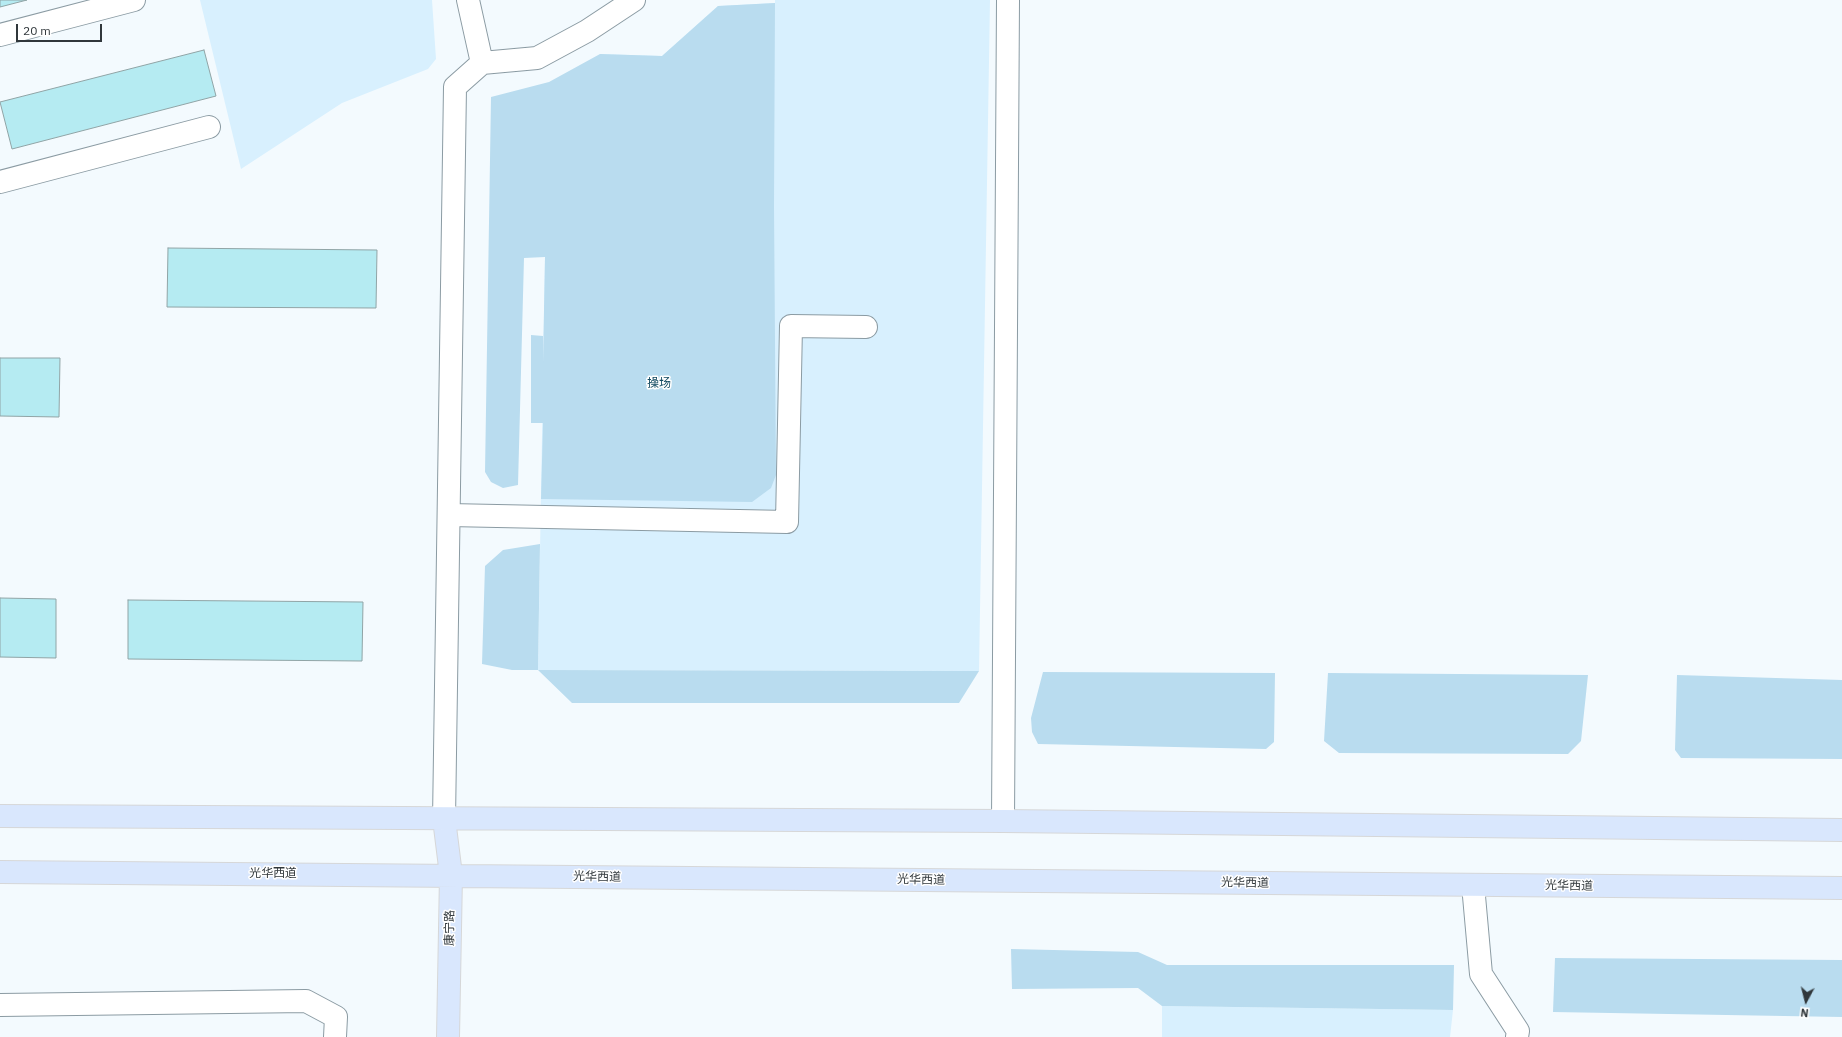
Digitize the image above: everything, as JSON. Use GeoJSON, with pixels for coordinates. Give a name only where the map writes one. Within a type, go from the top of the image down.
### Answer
{"type":"FeatureCollection","features":[{"type":"Feature","properties":{"kind":"main road"},"geometry":{"type":"LineString","coordinates":[[0,816],[1003,822],[1842,830]]}},
{"type":"Feature","properties":{"kind":"main road","name":"康宁路"},"geometry":{"type":"LineString","coordinates":[[444,819],[451,875],[448,1037]]}},
{"type":"Feature","properties":{"kind":"main road","name":"光华西道"},"geometry":{"type":"LineString","coordinates":[[0,872],[1842,888]]}},
{"type":"Feature","properties":{"kind":"street"},"geometry":{"type":"LineString","coordinates":[[0,35],[134,0]]}},
{"type":"Feature","properties":{"kind":"street"},"geometry":{"type":"LineString","coordinates":[[468,0],[482,63]]}},
{"type":"Feature","properties":{"kind":"street"},"geometry":{"type":"LineString","coordinates":[[444,819],[455,87],[482,63],[537,58],[587,31],[634,0]]}},
{"type":"Feature","properties":{"kind":"street"},"geometry":{"type":"LineString","coordinates":[[1003,822],[1008,0]]}},
{"type":"Feature","properties":{"kind":"street"},"geometry":{"type":"LineString","coordinates":[[0,182],[209,126]]}},
{"type":"Feature","properties":{"kind":"street"},"geometry":{"type":"LineString","coordinates":[[448,516],[787,522],[791,326],[866,327]]}},
{"type":"Feature","properties":{"kind":"street"},"geometry":{"type":"LineString","coordinates":[[1473,885],[1481,974],[1518,1031],[1518,1037]]}},
{"type":"Feature","properties":{"kind":"street"},"geometry":{"type":"LineString","coordinates":[[0,1005],[306,1001],[336,1018],[335,1037]]}},
{"type":"Feature","properties":{"kind":"shaded area"},"geometry":{"type":"Polygon","coordinates":[[[200,0],[432,0],[436,59],[428,69],[342,103],[241,169],[200,0]]]}},
{"type":"Feature","properties":{"kind":"shaded area"},"geometry":{"type":"Polygon","coordinates":[[[775,0],[990,0],[979,671],[538,670],[545,257],[600,54],[662,56],[718,6],[775,3],[775,0]]]}},
{"type":"Feature","properties":{"kind":"shaded area"},"geometry":{"type":"Polygon","coordinates":[[[1162,1006],[1453,1010],[1450,1037],[1162,1037],[1162,1006]]]}},
{"type":"Feature","properties":{"kind":"green space","name":"操场"},"geometry":{"type":"Polygon","coordinates":[[[775,3],[774,206],[776,475],[771,488],[752,502],[541,499],[543,423],[531,423],[531,335],[543,336],[543,363],[545,257],[524,258],[518,485],[503,488],[491,482],[485,472],[491,97],[549,82],[600,54],[662,56],[718,6],[775,3]]]}},
{"type":"Feature","properties":{"kind":"green space"},"geometry":{"type":"Polygon","coordinates":[[[540,544],[538,670],[512,670],[482,664],[485,566],[503,550],[540,544]]]}},
{"type":"Feature","properties":{"kind":"green space"},"geometry":{"type":"Polygon","coordinates":[[[538,670],[979,671],[959,703],[572,703],[538,670]]]}},
{"type":"Feature","properties":{"kind":"green space"},"geometry":{"type":"Polygon","coordinates":[[[1043,672],[1275,673],[1274,742],[1266,749],[1038,744],[1032,732],[1031,718],[1043,672]]]}},
{"type":"Feature","properties":{"kind":"green space"},"geometry":{"type":"Polygon","coordinates":[[[1328,673],[1588,675],[1581,741],[1568,754],[1339,753],[1324,741],[1328,673]]]}},
{"type":"Feature","properties":{"kind":"green space"},"geometry":{"type":"Polygon","coordinates":[[[1677,675],[1842,680],[1842,759],[1681,758],[1675,750],[1677,675]]]}},
{"type":"Feature","properties":{"kind":"green space"},"geometry":{"type":"Polygon","coordinates":[[[1011,949],[1138,952],[1167,965],[1454,965],[1453,1010],[1162,1006],[1138,988],[1012,989],[1011,949]]]}},
{"type":"Feature","properties":{"kind":"green space"},"geometry":{"type":"Polygon","coordinates":[[[1555,958],[1842,960],[1842,1017],[1553,1012],[1555,958]]]}},
{"type":"Feature","properties":{"kind":"building"},"geometry":{"type":"Polygon","coordinates":[[[0,0],[27,0],[0,7],[0,0]]]}},
{"type":"Feature","properties":{"kind":"building"},"geometry":{"type":"Polygon","coordinates":[[[204,50],[216,96],[12,149],[0,102],[204,50]]]}},
{"type":"Feature","properties":{"kind":"building"},"geometry":{"type":"Polygon","coordinates":[[[168,248],[377,250],[376,308],[167,307],[168,248]]]}},
{"type":"Feature","properties":{"kind":"building"},"geometry":{"type":"Polygon","coordinates":[[[0,358],[60,358],[59,417],[0,416],[0,358]]]}},
{"type":"Feature","properties":{"kind":"building"},"geometry":{"type":"Polygon","coordinates":[[[0,598],[56,599],[56,658],[0,657],[0,598]]]}},
{"type":"Feature","properties":{"kind":"building"},"geometry":{"type":"Polygon","coordinates":[[[128,600],[363,602],[362,661],[128,659],[128,600]]]}}]}
